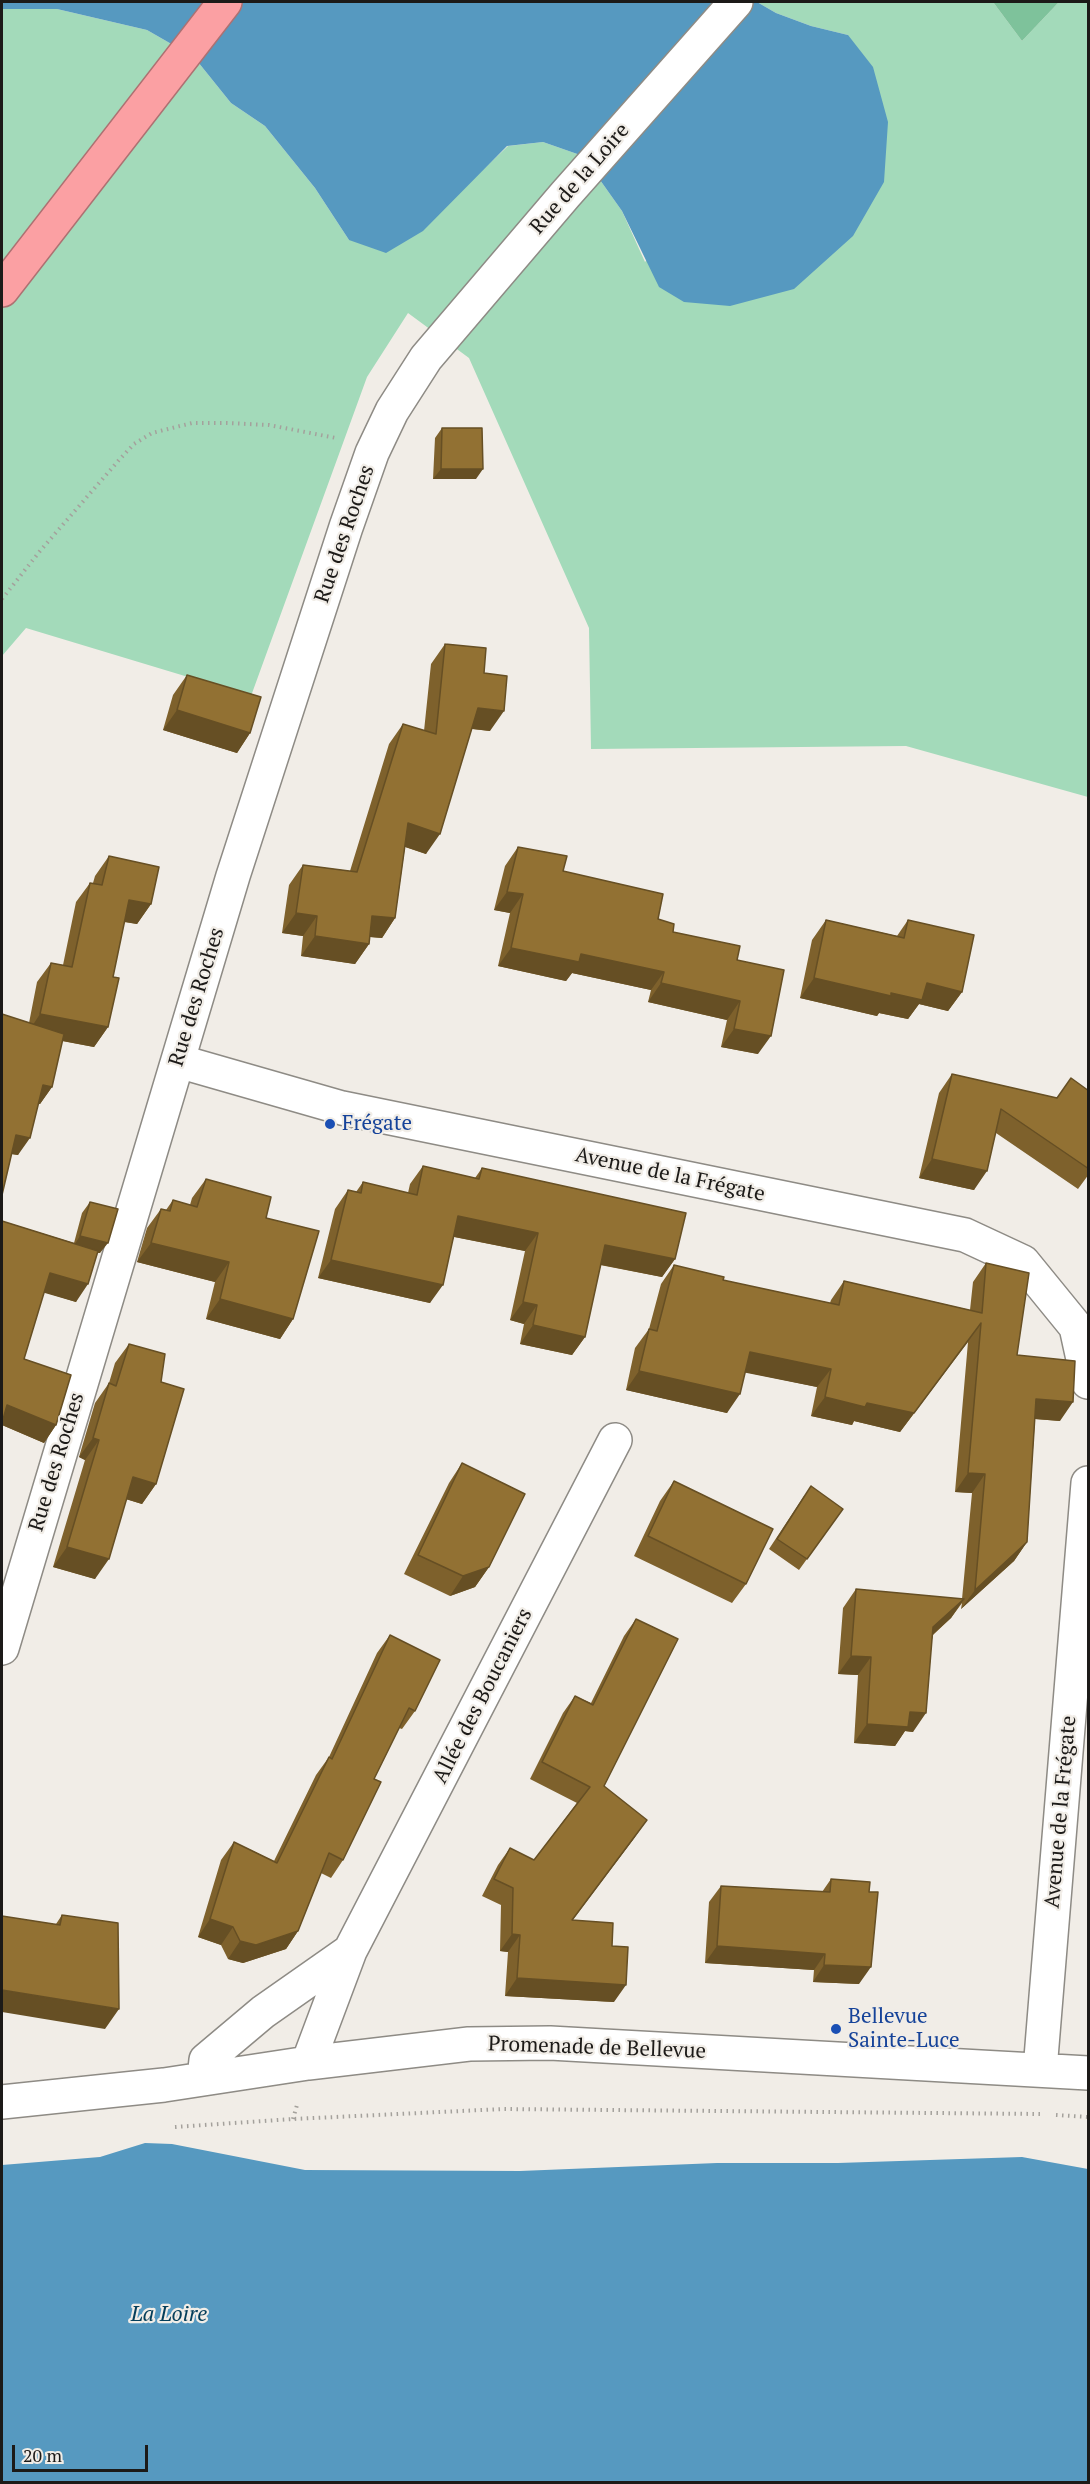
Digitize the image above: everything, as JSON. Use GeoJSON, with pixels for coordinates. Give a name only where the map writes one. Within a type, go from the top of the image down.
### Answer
{"type":"FeatureCollection","features":[{"type":"Feature","properties":{"kind":"highway"},"geometry":{"type":"LineString","coordinates":[[2,290],[225,2]]}},
{"type":"Feature","properties":{"kind":"street","name":"Rue de la Loire"},"geometry":{"type":"LineString","coordinates":[[426,358],[565,195],[736,2]]}},
{"type":"Feature","properties":{"kind":"street","name":"Rue des Roches"},"geometry":{"type":"LineString","coordinates":[[2,1648],[233,876],[346,527],[372,453],[392,411],[426,358]]}},
{"type":"Feature","properties":{"kind":"street","name":"Avenue de la Frégate"},"geometry":{"type":"LineString","coordinates":[[178,1061],[342,1108],[965,1235],[1023,1262],[1076,1327],[1089,1382]]}},
{"type":"Feature","properties":{"kind":"street","name":"Allée des Boucaniers"},"geometry":{"type":"LineString","coordinates":[[308,2063],[350,1951],[615,1440]]}},
{"type":"Feature","properties":{"kind":"street","name":"Avenue de la Frégate"},"geometry":{"type":"LineString","coordinates":[[1040,2070],[1089,1483]]}},
{"type":"Feature","properties":{"kind":"street","name":"Allée des Boucaniers"},"geometry":{"type":"LineString","coordinates":[[204,2078],[206,2060],[263,2012],[350,1951]]}},
{"type":"Feature","properties":{"kind":"street","name":"Promenade de Bellevue"},"geometry":{"type":"LineString","coordinates":[[2,2102],[152,2086],[308,2063],[469,2044],[550,2043],[1089,2073]]}},
{"type":"Feature","properties":{"kind":"path"},"geometry":{"type":"LineString","coordinates":[[2,599],[40,551],[119,460],[134,444],[152,433],[192,423],[269,425],[321,434],[372,453]]}},
{"type":"Feature","properties":{"kind":"path"},"geometry":{"type":"LineString","coordinates":[[165,2128],[293,2119],[503,2109],[1043,2114]]}},
{"type":"Feature","properties":{"kind":"path"},"geometry":{"type":"LineString","coordinates":[[1054,2115],[1089,2117]]}},
{"type":"Feature","properties":{"kind":"green space"},"geometry":{"type":"Polygon","coordinates":[[[757,2],[993,2],[1022,41],[1059,2],[1088,2],[1088,797],[906,746],[591,749],[589,628],[469,358],[408,313],[367,377],[251,696],[26,628],[2,656],[2,9],[57,9],[147,30],[194,57],[231,103],[265,126],[315,188],[349,240],[473,179],[508,146],[543,142],[583,156],[622,211],[645,262],[848,35],[811,26],[776,13],[757,2]]]}},
{"type":"Feature","properties":{"kind":"green space"},"geometry":{"type":"Polygon","coordinates":[[[993,2],[1059,2],[1022,41],[993,2]]]}},
{"type":"Feature","properties":{"kind":"water"},"geometry":{"type":"Polygon","coordinates":[[[2,2],[757,2],[776,13],[811,26],[848,35],[873,67],[888,122],[884,182],[853,236],[794,289],[730,306],[684,302],[659,287],[622,211],[583,156],[543,142],[507,146],[423,231],[386,253],[349,240],[315,188],[265,126],[231,103],[194,57],[147,30],[57,9],[2,9],[2,2]]]}},
{"type":"Feature","properties":{"kind":"water","name":"La Loire"},"geometry":{"type":"Polygon","coordinates":[[[145,2143],[172,2144],[305,2170],[520,2171],[717,2163],[838,2163],[1022,2157],[1088,2169],[1088,2482],[2,2482],[2,2165],[100,2157],[145,2143]]]}},
{"type":"Feature","properties":{"kind":"building"},"geometry":{"type":"Polygon","coordinates":[[[442,428],[482,428],[483,469],[441,469],[442,428]]]}},
{"type":"Feature","properties":{"kind":"building"},"geometry":{"type":"Polygon","coordinates":[[[445,644],[486,648],[484,673],[507,676],[504,711],[478,708],[440,834],[408,823],[395,918],[372,916],[369,944],[315,936],[317,916],[296,913],[303,865],[357,872],[403,724],[436,734],[445,644]]]}},
{"type":"Feature","properties":{"kind":"building"},"geometry":{"type":"Polygon","coordinates":[[[187,675],[261,697],[250,733],[177,710],[187,675]]]}},
{"type":"Feature","properties":{"kind":"building"},"geometry":{"type":"Polygon","coordinates":[[[518,847],[567,856],[563,871],[663,894],[658,919],[674,924],[673,932],[740,946],[737,960],[784,970],[771,1036],[734,1029],[740,1001],[661,983],[664,972],[581,954],[579,962],[511,948],[523,894],[507,892],[518,847]]]}},
{"type":"Feature","properties":{"kind":"building"},"geometry":{"type":"Polygon","coordinates":[[[109,856],[159,867],[151,904],[129,900],[113,977],[119,978],[108,1027],[40,1014],[51,963],[72,967],[90,883],[102,885],[109,856]]]}},
{"type":"Feature","properties":{"kind":"building"},"geometry":{"type":"Polygon","coordinates":[[[826,920],[904,938],[908,920],[974,935],[962,992],[927,983],[922,1000],[891,993],[891,996],[814,978],[826,920]]]}},
{"type":"Feature","properties":{"kind":"building"},"geometry":{"type":"Polygon","coordinates":[[[2,1014],[64,1034],[52,1087],[43,1085],[30,1138],[16,1135],[2,1195],[2,1014]]]}},
{"type":"Feature","properties":{"kind":"building"},"geometry":{"type":"Polygon","coordinates":[[[952,1074],[1057,1098],[1071,1078],[1089,1091],[1089,1169],[1001,1109],[987,1171],[932,1159],[952,1074]]]}},
{"type":"Feature","properties":{"kind":"building"},"geometry":{"type":"Polygon","coordinates":[[[423,1166],[479,1179],[482,1168],[686,1213],[675,1259],[605,1245],[585,1337],[533,1325],[537,1305],[523,1302],[538,1233],[458,1216],[443,1285],[331,1260],[348,1190],[361,1193],[363,1182],[417,1195],[423,1166]]]}},
{"type":"Feature","properties":{"kind":"building"},"geometry":{"type":"Polygon","coordinates":[[[206,1179],[271,1197],[266,1218],[319,1231],[293,1319],[220,1299],[229,1262],[151,1243],[161,1209],[170,1211],[173,1200],[197,1207],[206,1179]]]}},
{"type":"Feature","properties":{"kind":"building"},"geometry":{"type":"Polygon","coordinates":[[[90,1202],[118,1209],[108,1243],[80,1236],[90,1202]]]}},
{"type":"Feature","properties":{"kind":"building"},"geometry":{"type":"Polygon","coordinates":[[[2,1221],[98,1251],[88,1284],[50,1273],[24,1359],[71,1375],[56,1425],[7,1405],[2,1423],[2,1221]]]}},
{"type":"Feature","properties":{"kind":"building"},"geometry":{"type":"Polygon","coordinates":[[[986,1263],[1029,1273],[1017,1355],[1075,1361],[1073,1402],[1036,1399],[1027,1542],[975,1590],[985,1474],[968,1473],[981,1323],[914,1413],[867,1403],[865,1407],[825,1397],[831,1369],[750,1352],[740,1394],[639,1371],[649,1329],[657,1331],[674,1265],[724,1277],[723,1280],[839,1305],[844,1281],[982,1313],[986,1263]]]}},
{"type":"Feature","properties":{"kind":"building"},"geometry":{"type":"Polygon","coordinates":[[[129,1344],[165,1354],[161,1382],[184,1389],[156,1484],[133,1477],[109,1559],[67,1547],[99,1440],[93,1438],[109,1383],[116,1386],[129,1344]]]}},
{"type":"Feature","properties":{"kind":"building"},"geometry":{"type":"Polygon","coordinates":[[[462,1463],[525,1494],[489,1567],[463,1576],[418,1555],[462,1463]]]}},
{"type":"Feature","properties":{"kind":"building"},"geometry":{"type":"Polygon","coordinates":[[[674,1481],[773,1529],[746,1584],[648,1536],[674,1481]]]}},
{"type":"Feature","properties":{"kind":"building"},"geometry":{"type":"Polygon","coordinates":[[[811,1486],[843,1509],[807,1559],[777,1539],[811,1486]]]}},
{"type":"Feature","properties":{"kind":"building"},"geometry":{"type":"Polygon","coordinates":[[[856,1589],[964,1599],[933,1627],[926,1713],[910,1712],[908,1727],[867,1724],[871,1657],[851,1656],[856,1589]]]}},
{"type":"Feature","properties":{"kind":"building"},"geometry":{"type":"Polygon","coordinates":[[[636,1619],[678,1639],[604,1786],[647,1820],[572,1920],[613,1923],[612,1946],[628,1947],[626,1985],[517,1978],[520,1935],[512,1934],[513,1888],[494,1879],[510,1848],[534,1860],[590,1787],[542,1762],[575,1696],[593,1705],[636,1619]]]}},
{"type":"Feature","properties":{"kind":"building"},"geometry":{"type":"Polygon","coordinates":[[[390,1635],[440,1660],[415,1711],[409,1708],[374,1779],[381,1782],[343,1860],[329,1853],[298,1931],[256,1945],[240,1941],[233,1927],[210,1919],[234,1842],[277,1863],[329,1757],[332,1759],[390,1635]]]}},
{"type":"Feature","properties":{"kind":"building"},"geometry":{"type":"Polygon","coordinates":[[[831,1879],[870,1882],[869,1892],[878,1892],[871,1967],[824,1965],[825,1954],[717,1946],[721,1886],[830,1892],[831,1879]]]}},
{"type":"Feature","properties":{"kind":"building"},"geometry":{"type":"Polygon","coordinates":[[[62,1915],[118,1923],[119,2009],[2,1990],[2,1916],[60,1925],[62,1915]]]}},
{"type":"Feature","properties":{"kind":"place","name":"Frégate"},"geometry":{"type":"Point","coordinates":[330,1124]}},
{"type":"Feature","properties":{"kind":"place","name":"Bellevue Sainte-Luce"},"geometry":{"type":"Point","coordinates":[836,2029]}}]}
